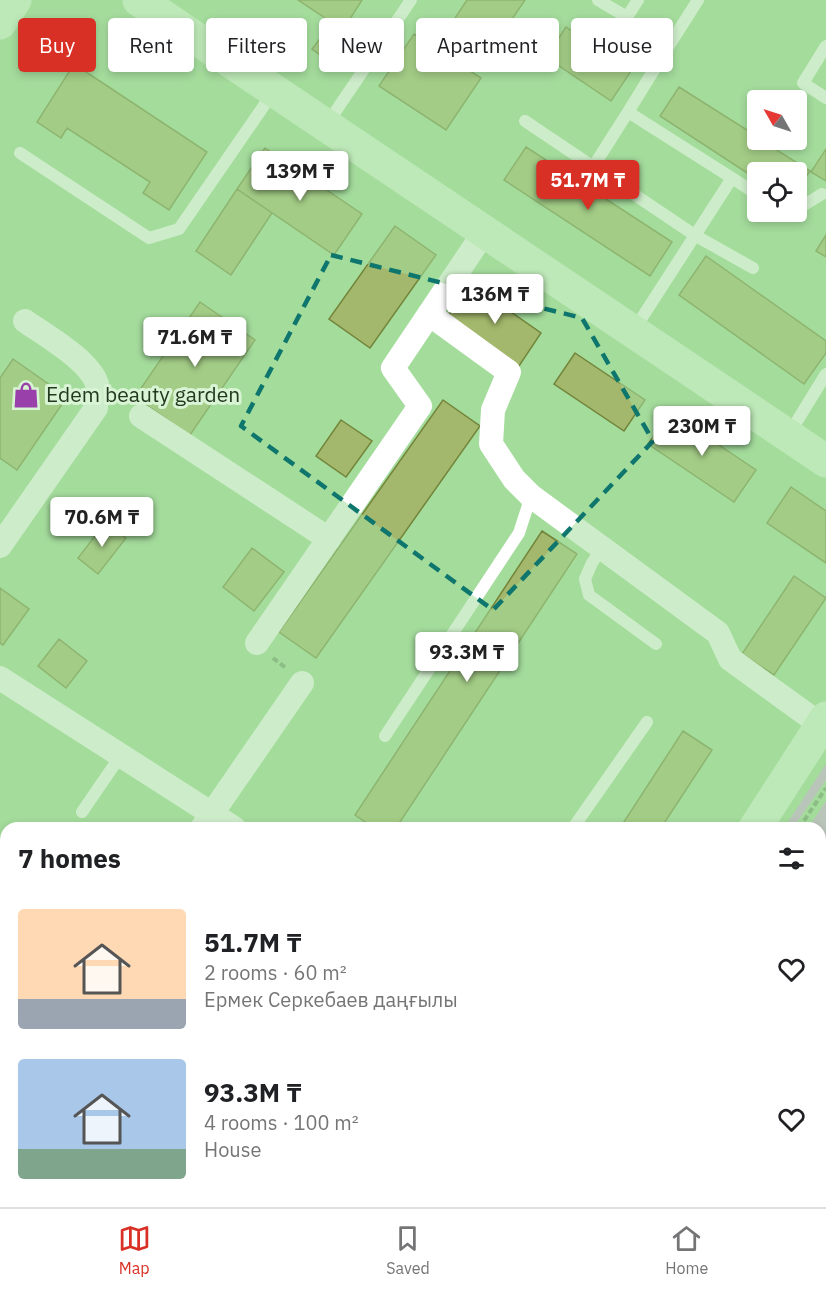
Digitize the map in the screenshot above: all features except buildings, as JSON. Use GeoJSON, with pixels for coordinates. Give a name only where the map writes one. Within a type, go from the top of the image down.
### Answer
{"type":"FeatureCollection","features":[{"type":"Feature","properties":{"kind":"street"},"geometry":{"type":"LineString","coordinates":[[0,23],[15,0]]}},
{"type":"Feature","properties":{"kind":"street"},"geometry":{"type":"LineString","coordinates":[[139,0],[826,461]]}},
{"type":"Feature","properties":{"kind":"street"},"geometry":{"type":"LineString","coordinates":[[257,643],[420,406],[393,368],[485,231]]}},
{"type":"Feature","properties":{"kind":"street"},"geometry":{"type":"LineString","coordinates":[[429,314],[509,372],[493,410],[491,444],[514,479],[531,496],[718,633],[730,659],[824,721],[759,822]]}},
{"type":"Feature","properties":{"kind":"street"},"geometry":{"type":"LineString","coordinates":[[0,546],[96,408],[97,385],[73,353],[24,321]]}},
{"type":"Feature","properties":{"kind":"street"},"geometry":{"type":"LineString","coordinates":[[141,416],[329,539]]}},
{"type":"Feature","properties":{"kind":"street"},"geometry":{"type":"LineString","coordinates":[[0,678],[121,755],[207,821],[302,683]]}},
{"type":"Feature","properties":{"kind":"lane"},"geometry":{"type":"LineString","coordinates":[[327,125],[411,0]]}},
{"type":"Feature","properties":{"kind":"lane"},"geometry":{"type":"LineString","coordinates":[[598,0],[627,17],[638,0]]}},
{"type":"Feature","properties":{"kind":"lane"},"geometry":{"type":"LineString","coordinates":[[673,39],[698,0]]}},
{"type":"Feature","properties":{"kind":"lane"},"geometry":{"type":"LineString","coordinates":[[826,46],[803,83],[826,98]]}},
{"type":"Feature","properties":{"kind":"lane"},"geometry":{"type":"LineString","coordinates":[[593,167],[653,72]]}},
{"type":"Feature","properties":{"kind":"lane"},"geometry":{"type":"LineString","coordinates":[[20,153],[149,238],[178,229],[275,90]]}},
{"type":"Feature","properties":{"kind":"lane"},"geometry":{"type":"LineString","coordinates":[[628,112],[747,188]]}},
{"type":"Feature","properties":{"kind":"lane"},"geometry":{"type":"LineString","coordinates":[[525,121],[696,236],[753,268]]}},
{"type":"Feature","properties":{"kind":"lane"},"geometry":{"type":"LineString","coordinates":[[634,332],[732,178]]}},
{"type":"Feature","properties":{"kind":"lane"},"geometry":{"type":"LineString","coordinates":[[807,204],[822,194]]}},
{"type":"Feature","properties":{"kind":"lane"},"geometry":{"type":"LineString","coordinates":[[788,435],[826,374]]}},
{"type":"Feature","properties":{"kind":"lane"},"geometry":{"type":"LineString","coordinates":[[385,736],[519,533],[531,496]]}},
{"type":"Feature","properties":{"kind":"lane"},"geometry":{"type":"LineString","coordinates":[[602,548],[585,579],[589,595],[656,644]]}},
{"type":"Feature","properties":{"kind":"lane"},"geometry":{"type":"LineString","coordinates":[[577,822],[647,722]]}},
{"type":"Feature","properties":{"kind":"lane"},"geometry":{"type":"LineString","coordinates":[[82,812],[121,755]]}},
{"type":"Feature","properties":{"kind":"path"},"geometry":{"type":"LineString","coordinates":[[257,643],[302,683]]}},
{"type":"Feature","properties":{"kind":"path"},"geometry":{"type":"LineString","coordinates":[[803,822],[826,788]]}},
{"type":"Feature","properties":{"kind":"highlighted area"},"geometry":{"type":"Polygon","coordinates":[[[331,255],[582,318],[653,441],[493,610],[241,426],[331,255]]]}},
{"type":"Feature","properties":{"kind":"shaded area"},"geometry":{"type":"Polygon","coordinates":[[[826,764],[826,780],[797,822],[788,822],[826,764]]]}},
{"type":"Feature","properties":{"kind":"shaded area"},"geometry":{"type":"Polygon","coordinates":[[[826,801],[826,822],[812,822],[826,801]]]}},
{"type":"Feature","properties":{"kind":"place","name":"Edem beauty garden"},"geometry":{"type":"Point","coordinates":[26,395]}}]}
